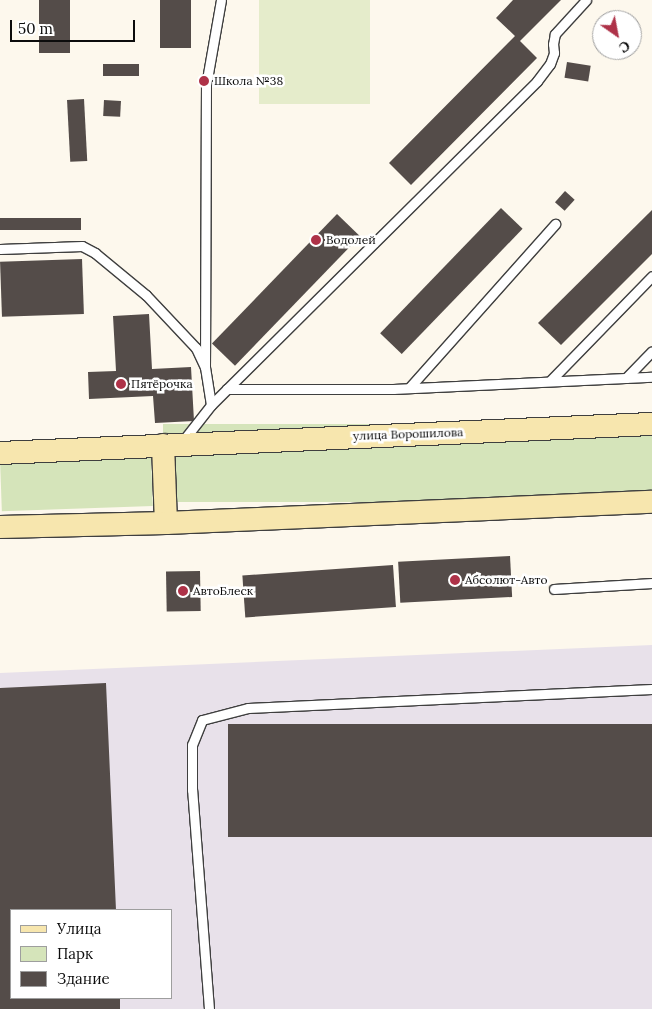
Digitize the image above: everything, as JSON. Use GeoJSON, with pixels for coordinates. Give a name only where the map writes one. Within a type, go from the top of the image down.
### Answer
{"type":"FeatureCollection","features":[{"type":"Feature","properties":{"kind":"main road","name":"улица Ворошилова"},"geometry":{"type":"LineString","coordinates":[[0,453],[652,424]]}},
{"type":"Feature","properties":{"kind":"main road"},"geometry":{"type":"LineString","coordinates":[[166,523],[172,444]]}},
{"type":"Feature","properties":{"kind":"main road"},"geometry":{"type":"LineString","coordinates":[[0,527],[166,523],[652,502]]}},
{"type":"Feature","properties":{"kind":"lane"},"geometry":{"type":"LineString","coordinates":[[210,405],[205,367],[206,85],[221,0]]}},
{"type":"Feature","properties":{"kind":"lane"},"geometry":{"type":"LineString","coordinates":[[172,444],[537,81],[550,64],[554,53],[555,34],[586,0]]}},
{"type":"Feature","properties":{"kind":"lane"},"geometry":{"type":"LineString","coordinates":[[409,388],[555,224]]}},
{"type":"Feature","properties":{"kind":"lane"},"geometry":{"type":"LineString","coordinates":[[0,249],[82,246],[95,253],[146,295],[172,321],[196,348],[205,367]]}},
{"type":"Feature","properties":{"kind":"lane"},"geometry":{"type":"LineString","coordinates":[[550,381],[652,276]]}},
{"type":"Feature","properties":{"kind":"lane"},"geometry":{"type":"LineString","coordinates":[[626,378],[652,351]]}},
{"type":"Feature","properties":{"kind":"lane"},"geometry":{"type":"LineString","coordinates":[[227,389],[409,388],[652,377]]}},
{"type":"Feature","properties":{"kind":"lane"},"geometry":{"type":"LineString","coordinates":[[554,589],[652,583]]}},
{"type":"Feature","properties":{"kind":"lane"},"geometry":{"type":"LineString","coordinates":[[208,1009],[192,790],[192,745],[202,720],[248,708],[652,689]]}},
{"type":"Feature","properties":{"kind":"shaded area"},"geometry":{"type":"Polygon","coordinates":[[[652,645],[652,1009],[0,1009],[0,673],[652,645]]]}},
{"type":"Feature","properties":{"kind":"green space"},"geometry":{"type":"Polygon","coordinates":[[[259,0],[370,0],[370,104],[259,104],[259,0]]]}},
{"type":"Feature","properties":{"kind":"green space"},"geometry":{"type":"Polygon","coordinates":[[[163,424],[652,424],[652,502],[163,502],[163,424]]]}},
{"type":"Feature","properties":{"kind":"green space"},"geometry":{"type":"Polygon","coordinates":[[[151,456],[153,506],[2,511],[0,461],[151,456]]]}},
{"type":"Feature","properties":{"kind":"building"},"geometry":{"type":"Polygon","coordinates":[[[39,0],[70,0],[70,53],[39,53],[39,0]]]}},
{"type":"Feature","properties":{"kind":"building"},"geometry":{"type":"Polygon","coordinates":[[[160,0],[191,0],[191,48],[160,48],[160,0]]]}},
{"type":"Feature","properties":{"kind":"building"},"geometry":{"type":"Polygon","coordinates":[[[513,0],[561,0],[520,41],[537,58],[411,185],[389,163],[515,36],[496,18],[513,0]]]}},
{"type":"Feature","properties":{"kind":"building"},"geometry":{"type":"Polygon","coordinates":[[[567,62],[591,66],[588,82],[564,78],[567,62]]]}},
{"type":"Feature","properties":{"kind":"building"},"geometry":{"type":"Polygon","coordinates":[[[103,64],[139,64],[139,76],[103,76],[103,64]]]}},
{"type":"Feature","properties":{"kind":"building"},"geometry":{"type":"Polygon","coordinates":[[[84,99],[87,161],[70,162],[67,100],[84,99]]]}},
{"type":"Feature","properties":{"kind":"building"},"geometry":{"type":"Polygon","coordinates":[[[104,100],[121,101],[120,117],[103,116],[104,100]]]}},
{"type":"Feature","properties":{"kind":"building"},"geometry":{"type":"Polygon","coordinates":[[[565,191],[575,200],[565,211],[555,202],[565,191]]]}},
{"type":"Feature","properties":{"kind":"building"},"geometry":{"type":"Polygon","coordinates":[[[501,208],[523,229],[402,354],[380,333],[501,208]]]}},
{"type":"Feature","properties":{"kind":"building"},"geometry":{"type":"Polygon","coordinates":[[[652,210],[652,254],[561,345],[538,323],[652,210]]]}},
{"type":"Feature","properties":{"kind":"building"},"geometry":{"type":"Polygon","coordinates":[[[337,214],[360,236],[235,366],[212,343],[337,214]]]}},
{"type":"Feature","properties":{"kind":"building"},"geometry":{"type":"Polygon","coordinates":[[[0,218],[81,218],[81,230],[0,230],[0,218]]]}},
{"type":"Feature","properties":{"kind":"building"},"geometry":{"type":"Polygon","coordinates":[[[82,259],[84,314],[2,317],[0,262],[82,259]]]}},
{"type":"Feature","properties":{"kind":"building"},"geometry":{"type":"Polygon","coordinates":[[[149,314],[152,369],[191,367],[194,421],[155,423],[153,396],[89,399],[88,372],[116,371],[113,316],[149,314]]]}},
{"type":"Feature","properties":{"kind":"building","name":"Абсолют-Авто"},"geometry":{"type":"Polygon","coordinates":[[[510,556],[512,597],[400,603],[398,562],[510,556]]]}},
{"type":"Feature","properties":{"kind":"building"},"geometry":{"type":"Polygon","coordinates":[[[393,565],[396,607],[245,617],[242,576],[393,565]]]}},
{"type":"Feature","properties":{"kind":"building","name":"АвтоБлеск"},"geometry":{"type":"Polygon","coordinates":[[[200,571],[201,611],[167,612],[166,572],[200,571]]]}},
{"type":"Feature","properties":{"kind":"building"},"geometry":{"type":"Polygon","coordinates":[[[106,683],[116,909],[10,909],[10,999],[120,999],[120,1009],[0,1009],[0,688],[106,683]]]}},
{"type":"Feature","properties":{"kind":"building"},"geometry":{"type":"Polygon","coordinates":[[[228,724],[652,724],[652,837],[228,837],[228,724]]]}},
{"type":"Feature","properties":{"kind":"place","name":"Школа №38"},"geometry":{"type":"Point","coordinates":[204,81]}},
{"type":"Feature","properties":{"kind":"place","name":"Водолей"},"geometry":{"type":"Point","coordinates":[316,240]}},
{"type":"Feature","properties":{"kind":"place","name":"Пятёрочка"},"geometry":{"type":"Point","coordinates":[121,384]}},
{"type":"Feature","properties":{"kind":"place","name":"Абсолют-Авто"},"geometry":{"type":"Point","coordinates":[455,580]}},
{"type":"Feature","properties":{"kind":"place","name":"АвтоБлеск"},"geometry":{"type":"Point","coordinates":[183,591]}}]}
